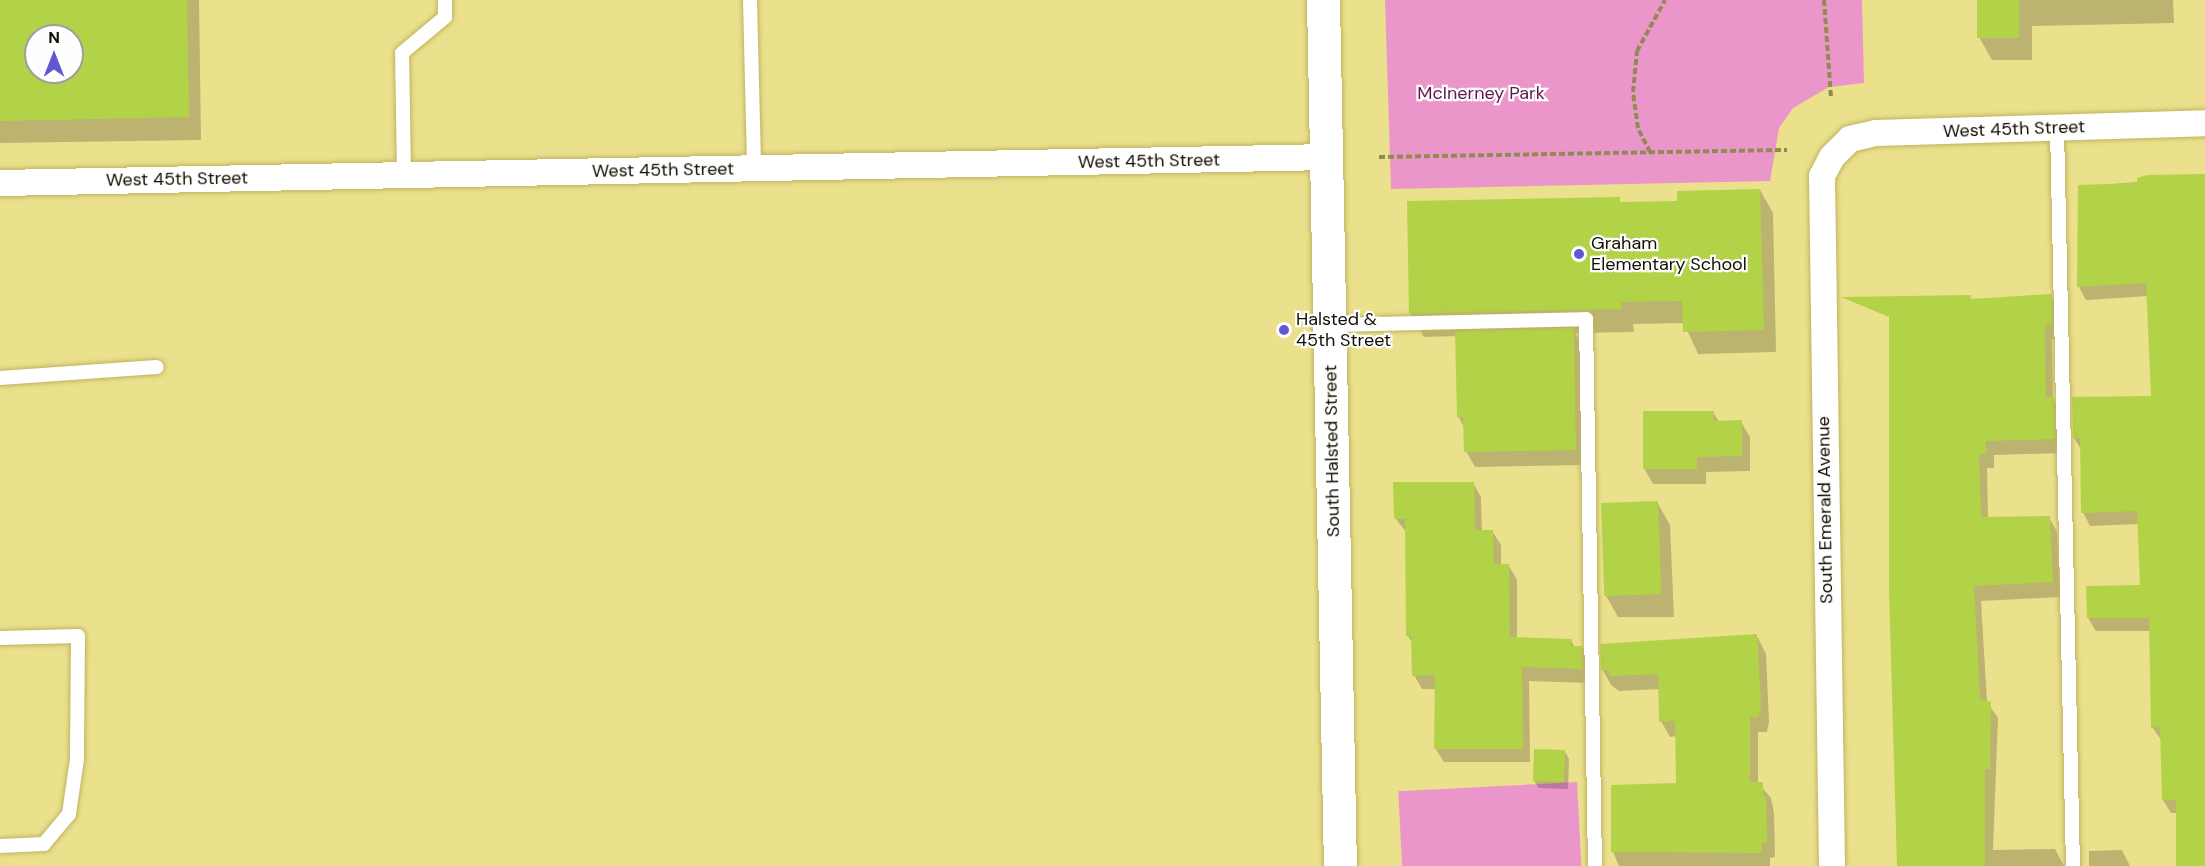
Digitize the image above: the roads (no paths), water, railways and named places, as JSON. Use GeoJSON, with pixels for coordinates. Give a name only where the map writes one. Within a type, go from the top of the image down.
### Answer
{"type":"FeatureCollection","features":[{"type":"Feature","properties":{"kind":"main road","name":"South Halsted Street"},"geometry":{"type":"LineString","coordinates":[[1323,0],[1340,866]]}},
{"type":"Feature","properties":{"kind":"street","name":"West 45th Street"},"geometry":{"type":"LineString","coordinates":[[1832,157],[1850,139],[1876,133],[2205,123]]}},
{"type":"Feature","properties":{"kind":"street","name":"West 45th Street"},"geometry":{"type":"LineString","coordinates":[[0,183],[1326,157]]}},
{"type":"Feature","properties":{"kind":"street","name":"South Emerald Avenue"},"geometry":{"type":"LineString","coordinates":[[1832,157],[1822,176],[1820,205],[1832,866]]}},
{"type":"Feature","properties":{"kind":"lane"},"geometry":{"type":"LineString","coordinates":[[404,175],[402,53],[445,17],[445,0]]}},
{"type":"Feature","properties":{"kind":"lane"},"geometry":{"type":"LineString","coordinates":[[750,0],[754,168]]}},
{"type":"Feature","properties":{"kind":"lane"},"geometry":{"type":"LineString","coordinates":[[2057,128],[2073,866]]}},
{"type":"Feature","properties":{"kind":"lane"},"geometry":{"type":"LineString","coordinates":[[1329,325],[1586,319],[1595,866]]}},
{"type":"Feature","properties":{"kind":"lane"},"geometry":{"type":"LineString","coordinates":[[0,378],[157,367]]}},
{"type":"Feature","properties":{"kind":"lane"},"geometry":{"type":"LineString","coordinates":[[0,638],[78,636],[77,759],[69,814],[44,844],[0,846]]}},
{"type":"Feature","properties":{"kind":"place","name":"Graham Elementary School"},"geometry":{"type":"Point","coordinates":[1579,254]}},
{"type":"Feature","properties":{"kind":"place","name":"Halsted & 45th Street"},"geometry":{"type":"Point","coordinates":[1284,330]}},
{"type":"Feature","properties":{"kind":"park label","name":"McInerney Park"},"geometry":{"type":"Point","coordinates":[1481,93]}}]}
